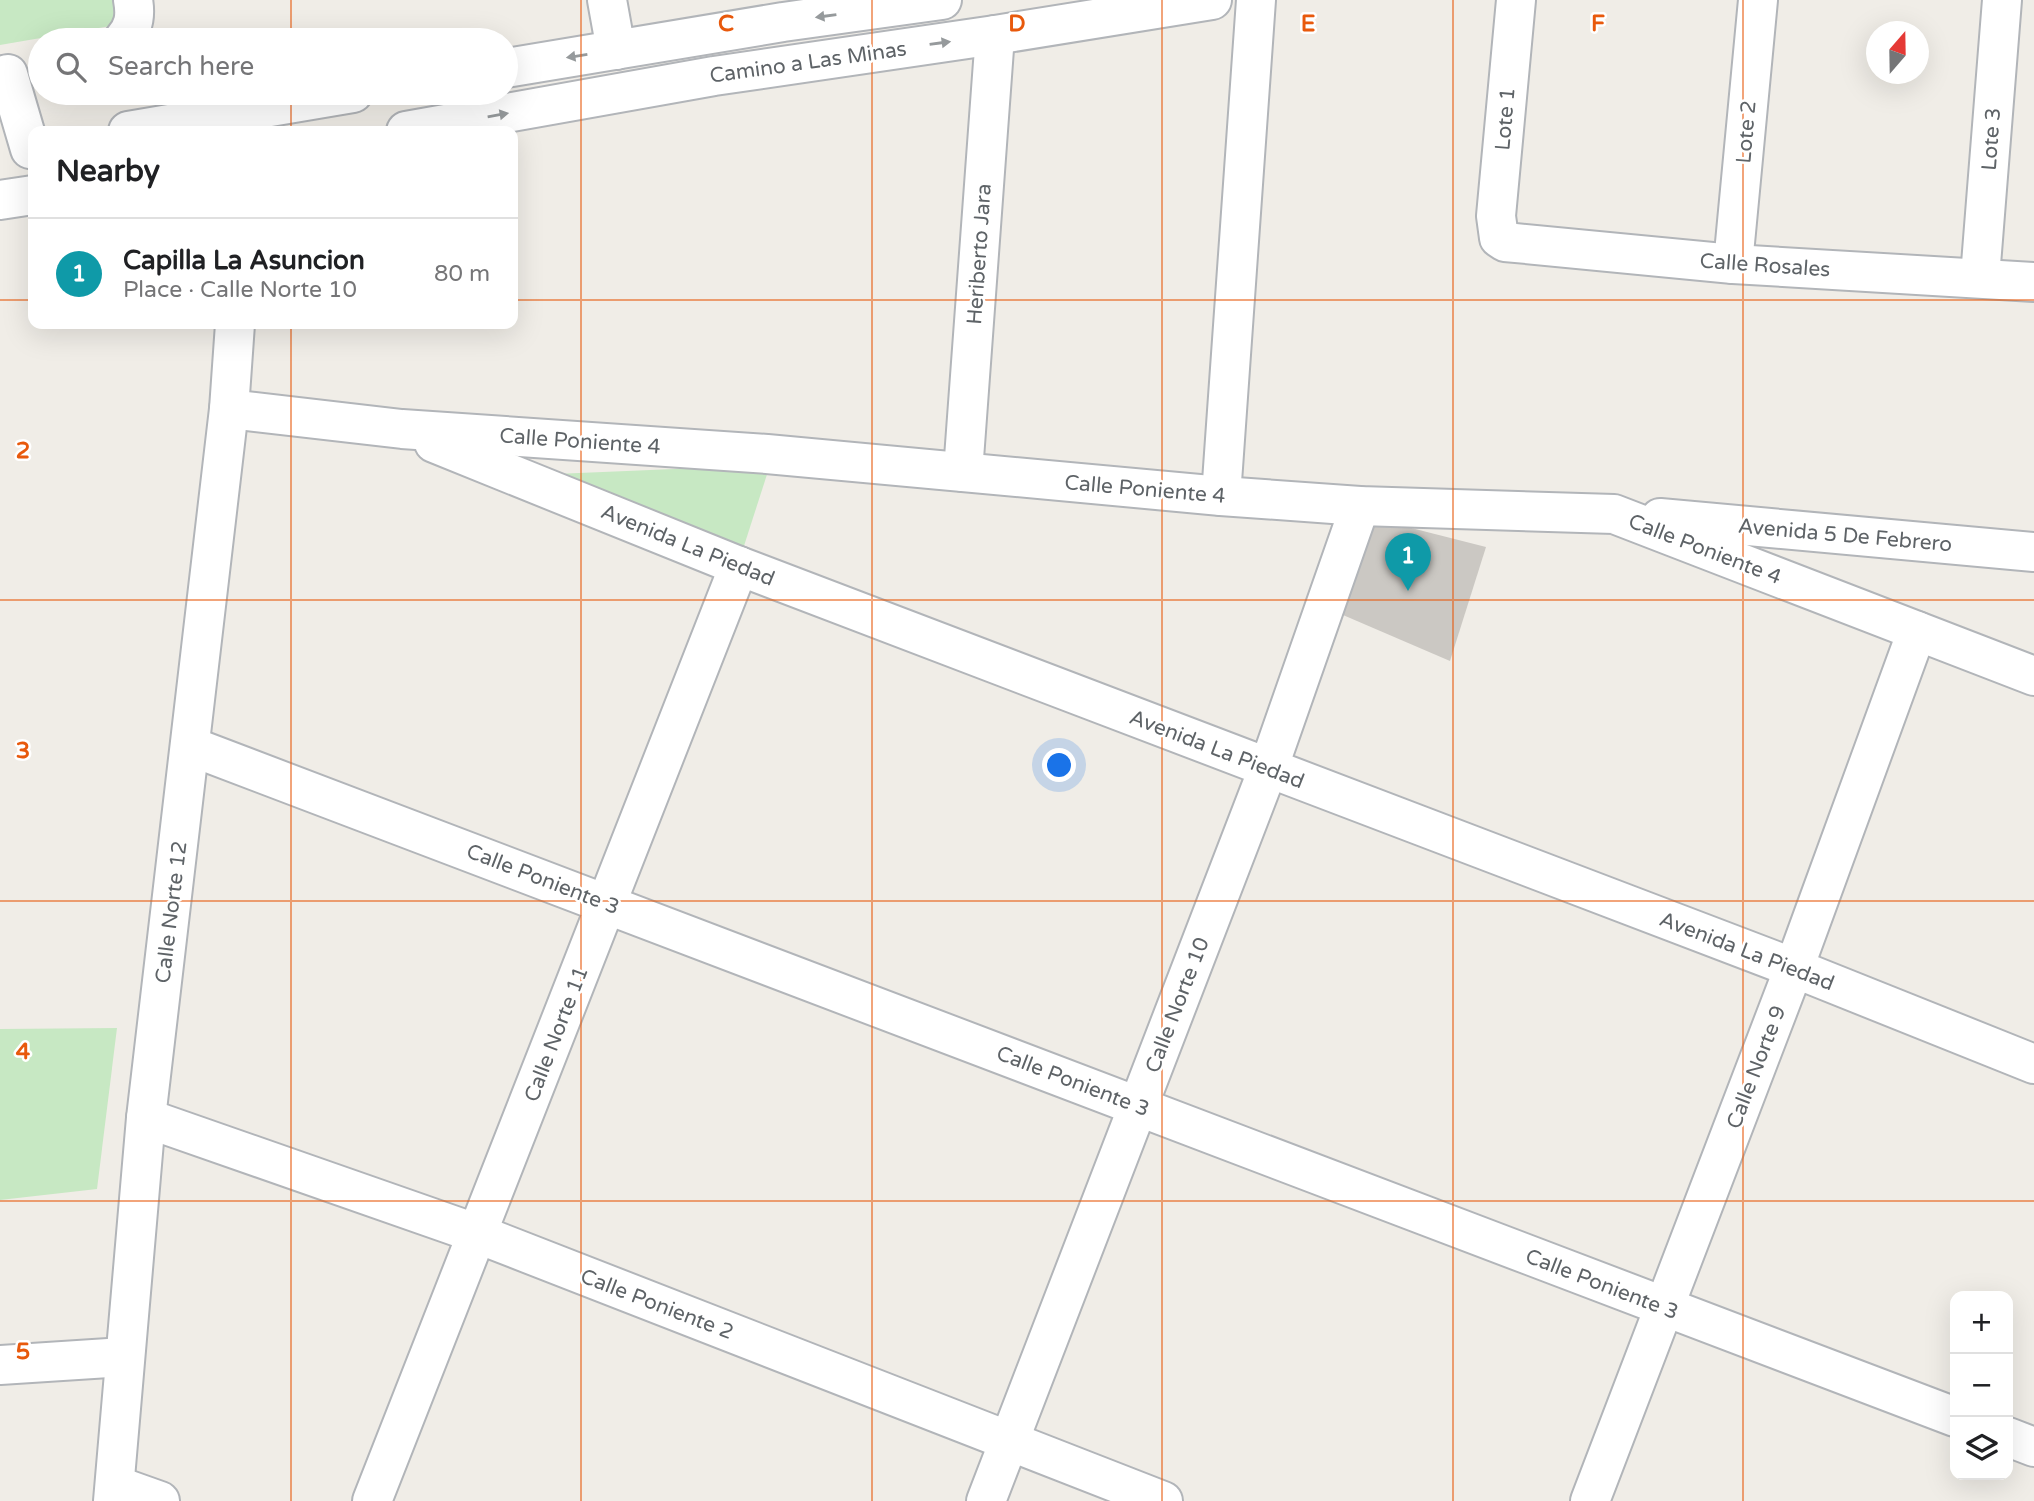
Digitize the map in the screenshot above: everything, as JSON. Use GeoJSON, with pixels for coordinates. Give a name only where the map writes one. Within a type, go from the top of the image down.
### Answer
{"type":"FeatureCollection","features":[{"type":"Feature","properties":{"kind":"street"},"geometry":{"type":"LineString","coordinates":[[132,28],[135,10],[133,0]]}},
{"type":"Feature","properties":{"kind":"street"},"geometry":{"type":"LineString","coordinates":[[607,0],[616,50]]}},
{"type":"Feature","properties":{"kind":"street","name":"Camino a Las Minas"},"geometry":{"type":"LineString","coordinates":[[518,66],[616,50],[782,11],[942,0]]}},
{"type":"Feature","properties":{"kind":"street","name":"Camino a Las Minas"},"geometry":{"type":"LineString","coordinates":[[434,126],[714,76],[1212,0]]}},
{"type":"Feature","properties":{"kind":"street"},"geometry":{"type":"LineString","coordinates":[[1221,496],[1256,0]]}},
{"type":"Feature","properties":{"kind":"street","name":"Lote 1"},"geometry":{"type":"LineString","coordinates":[[1499,237],[1496,216],[1516,0]]}},
{"type":"Feature","properties":{"kind":"street","name":"Lote 2"},"geometry":{"type":"LineString","coordinates":[[1733,264],[1758,0]]}},
{"type":"Feature","properties":{"kind":"street","name":"Lote 3"},"geometry":{"type":"LineString","coordinates":[[1980,278],[2002,0]]}},
{"type":"Feature","properties":{"kind":"street","name":"Heriberto Jara"},"geometry":{"type":"LineString","coordinates":[[963,472],[995,35]]}},
{"type":"Feature","properties":{"kind":"street"},"geometry":{"type":"LineString","coordinates":[[16,72],[21,150]]}},
{"type":"Feature","properties":{"kind":"street"},"geometry":{"type":"LineString","coordinates":[[186,126],[245,121],[307,105]]}},
{"type":"Feature","properties":{"kind":"street"},"geometry":{"type":"LineString","coordinates":[[0,200],[28,196]]}},
{"type":"Feature","properties":{"kind":"street","name":"Calle Rosales"},"geometry":{"type":"LineString","coordinates":[[1499,237],[1513,244],[1733,264],[2034,282]]}},
{"type":"Feature","properties":{"kind":"street","name":"Calle Norte 12"},"geometry":{"type":"LineString","coordinates":[[114,1493],[146,1118],[229,410],[235,329]]}},
{"type":"Feature","properties":{"kind":"street","name":"Calle Poniente 4"},"geometry":{"type":"LineString","coordinates":[[229,410],[402,429],[767,454],[1221,496],[1360,506],[1614,514],[2034,676]]}},
{"type":"Feature","properties":{"kind":"street","name":"Avenida La Piedad"},"geometry":{"type":"LineString","coordinates":[[402,429],[739,566],[1794,968],[2034,1064]]}},
{"type":"Feature","properties":{"kind":"street","name":"Calle Norte 10"},"geometry":{"type":"LineString","coordinates":[[986,1501],[1268,769],[1360,506]]}},
{"type":"Feature","properties":{"kind":"street","name":"Avenida 5 De Febrero"},"geometry":{"type":"LineString","coordinates":[[1614,514],[2034,552]]}},
{"type":"Feature","properties":{"kind":"street","name":"Calle Norte 11"},"geometry":{"type":"LineString","coordinates":[[372,1501],[739,566]]}},
{"type":"Feature","properties":{"kind":"street","name":"Calle Norte 9"},"geometry":{"type":"LineString","coordinates":[[1590,1501],[1794,968],[1917,631]]}},
{"type":"Feature","properties":{"kind":"street","name":"Calle Poniente 3"},"geometry":{"type":"LineString","coordinates":[[190,746],[1952,1417]]}},
{"type":"Feature","properties":{"kind":"street","name":"Calle Poniente 2"},"geometry":{"type":"LineString","coordinates":[[146,1118],[478,1234],[1163,1501]]}},
{"type":"Feature","properties":{"kind":"street"},"geometry":{"type":"LineString","coordinates":[[0,1365],[124,1357]]}},
{"type":"Feature","properties":{"kind":"street"},"geometry":{"type":"LineString","coordinates":[[2013,1439],[2034,1447]]}},
{"type":"Feature","properties":{"kind":"street"},"geometry":{"type":"LineString","coordinates":[[114,1493],[160,1501]]}},
{"type":"Feature","properties":{"kind":"green space"},"geometry":{"type":"Polygon","coordinates":[[[0,0],[123,0],[128,23],[99,28],[28,28],[28,40],[0,45],[0,0]]]}},
{"type":"Feature","properties":{"kind":"green space"},"geometry":{"type":"Polygon","coordinates":[[[770,465],[743,549],[531,475],[770,465]]]}},
{"type":"Feature","properties":{"kind":"green space"},"geometry":{"type":"Polygon","coordinates":[[[117,1028],[97,1189],[0,1200],[0,1029],[117,1028]]]}},
{"type":"Feature","properties":{"kind":"building"},"geometry":{"type":"Polygon","coordinates":[[[1364,516],[1486,547],[1450,661],[1343,615],[1344,566],[1364,516]]]}},
{"type":"Feature","properties":{"kind":"place","name":"Capilla La Asuncion"},"geometry":{"type":"Point","coordinates":[1408,591]}}]}
